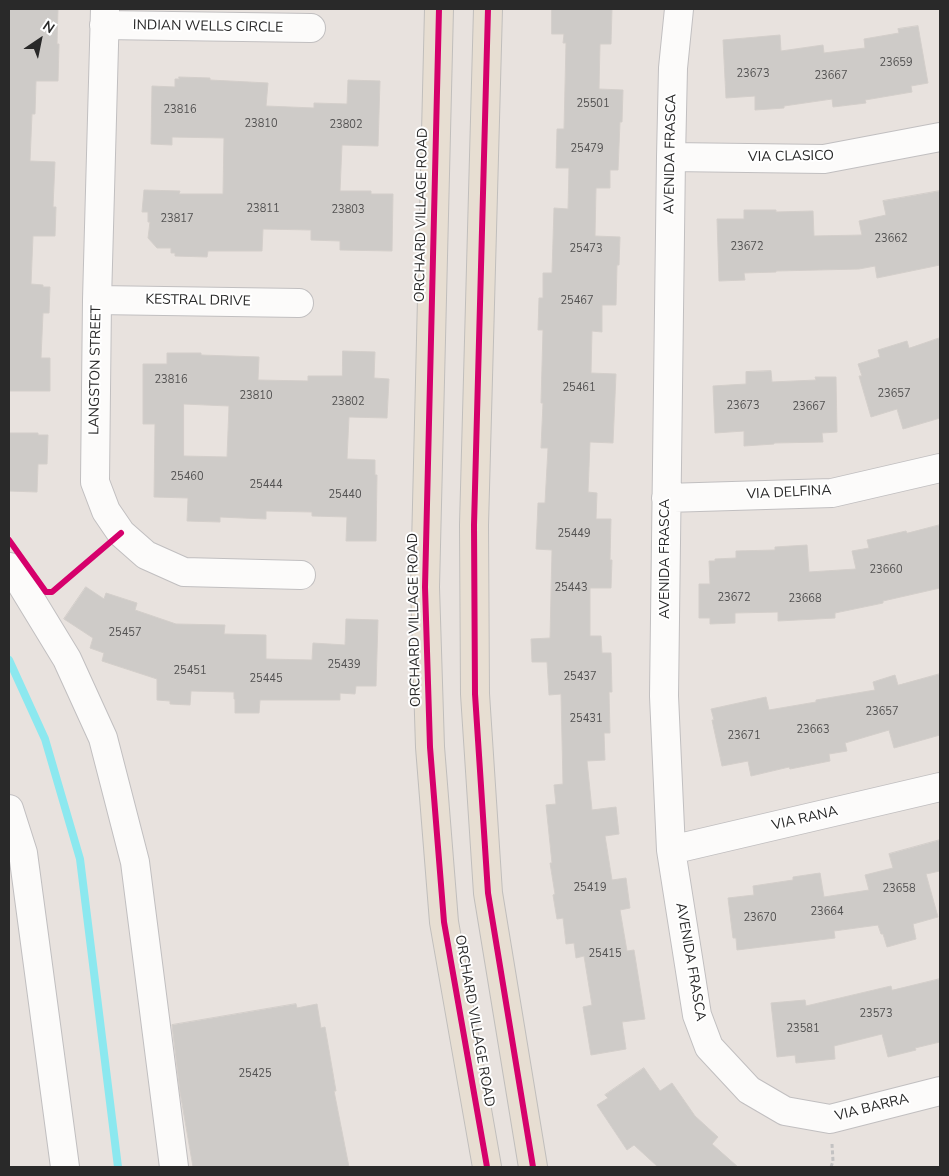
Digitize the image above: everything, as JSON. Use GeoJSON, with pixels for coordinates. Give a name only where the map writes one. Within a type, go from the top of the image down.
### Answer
{"type":"FeatureCollection","features":[{"type":"Feature","properties":{"kind":"main road","name":"ORCHARD VILLAGE ROAD"},"geometry":{"type":"LineString","coordinates":[[439,9],[425,586],[430,747],[444,922],[487,1167]]}},
{"type":"Feature","properties":{"kind":"main road"},"geometry":{"type":"LineString","coordinates":[[488,9],[474,525],[475,694],[488,893],[533,1167]]}},
{"type":"Feature","properties":{"kind":"street","name":"AVENIDA FRASCA"},"geometry":{"type":"LineString","coordinates":[[679,9],[673,68],[671,158],[664,696],[671,850],[697,1015],[709,1047],[750,1090]]}},
{"type":"Feature","properties":{"kind":"street","name":"INDIAN WELLS CIRCLE"},"geometry":{"type":"LineString","coordinates":[[104,17],[311,28]]}},
{"type":"Feature","properties":{"kind":"street","name":"LANGSTON STREET"},"geometry":{"type":"LineString","coordinates":[[104,17],[97,300],[95,482],[106,511],[121,533],[146,555],[184,572],[301,575]]}},
{"type":"Feature","properties":{"kind":"street","name":"VIA CLASICO"},"geometry":{"type":"LineString","coordinates":[[671,158],[824,159],[940,137]]}},
{"type":"Feature","properties":{"kind":"street","name":"KESTRAL DRIVE"},"geometry":{"type":"LineString","coordinates":[[97,300],[299,303]]}},
{"type":"Feature","properties":{"kind":"street","name":"VIA DELFINA"},"geometry":{"type":"LineString","coordinates":[[666,498],[832,493],[940,468]]}},
{"type":"Feature","properties":{"kind":"street"},"geometry":{"type":"LineString","coordinates":[[9,567],[67,659],[103,738],[135,862],[174,1167]]}},
{"type":"Feature","properties":{"kind":"street","name":"VIA RANA"},"geometry":{"type":"LineString","coordinates":[[671,850],[940,787]]}},
{"type":"Feature","properties":{"kind":"street"},"geometry":{"type":"LineString","coordinates":[[9,809],[23,853],[65,1167]]}},
{"type":"Feature","properties":{"kind":"street","name":"VIA BARRA"},"geometry":{"type":"LineString","coordinates":[[750,1090],[785,1111],[830,1119],[940,1091]]}},
{"type":"Feature","properties":{"kind":"path"},"geometry":{"type":"LineString","coordinates":[[52,592],[121,533]]}},
{"type":"Feature","properties":{"kind":"building"},"geometry":{"type":"Polygon","coordinates":[[[9,9],[58,9],[58,81],[36,81],[35,114],[32,114],[30,161],[55,162],[53,207],[56,207],[55,236],[33,236],[31,284],[50,287],[49,313],[43,313],[41,358],[50,358],[50,391],[9,391],[9,9]]]}},
{"type":"Feature","properties":{"kind":"building"},"geometry":{"type":"Polygon","coordinates":[[[552,9],[612,9],[611,44],[600,44],[599,89],[623,90],[618,170],[610,170],[610,188],[596,188],[595,236],[620,237],[616,305],[602,305],[602,332],[592,331],[591,373],[616,374],[613,443],[590,442],[588,492],[597,493],[596,519],[611,519],[610,560],[612,560],[611,588],[590,588],[590,636],[601,636],[602,653],[611,653],[612,692],[609,692],[610,733],[604,733],[605,760],[587,761],[592,810],[616,807],[619,834],[605,836],[612,880],[626,878],[630,908],[620,910],[627,951],[634,950],[645,1019],[622,1022],[626,1049],[591,1055],[583,1007],[592,1005],[584,956],[576,958],[574,943],[566,944],[563,918],[557,919],[550,863],[552,863],[546,805],[556,804],[554,785],[563,784],[561,694],[549,695],[547,662],[532,662],[531,639],[550,638],[552,550],[536,549],[538,503],[545,503],[548,448],[541,448],[543,330],[538,330],[539,298],[543,298],[543,273],[552,273],[554,208],[568,209],[569,168],[556,168],[557,129],[564,129],[566,43],[563,43],[564,34],[552,34],[552,9]]]}},
{"type":"Feature","properties":{"kind":"building"},"geometry":{"type":"Polygon","coordinates":[[[918,26],[928,83],[911,86],[912,92],[865,100],[866,103],[833,107],[832,99],[784,106],[784,108],[755,110],[755,96],[726,98],[723,40],[780,35],[781,51],[823,45],[824,53],[865,48],[864,39],[899,33],[898,29],[918,26]]]}},
{"type":"Feature","properties":{"kind":"building"},"geometry":{"type":"Polygon","coordinates":[[[179,77],[268,83],[266,106],[314,108],[314,103],[347,104],[348,80],[380,81],[378,146],[342,145],[340,191],[371,191],[371,194],[393,194],[392,251],[340,250],[340,241],[311,240],[311,230],[263,229],[262,251],[208,251],[207,257],[175,256],[175,253],[171,253],[171,248],[157,248],[148,238],[150,222],[148,222],[148,212],[142,212],[144,190],[180,191],[179,194],[223,194],[224,138],[172,137],[172,145],[151,144],[152,86],[175,87],[175,79],[179,79],[179,77]]]}},
{"type":"Feature","properties":{"kind":"building"},"geometry":{"type":"Polygon","coordinates":[[[940,191],[940,265],[877,278],[875,266],[859,269],[744,273],[745,280],[719,281],[717,219],[744,219],[744,210],[776,210],[776,212],[813,211],[814,236],[862,235],[859,221],[886,215],[883,201],[940,191]]]}},
{"type":"Feature","properties":{"kind":"building"},"geometry":{"type":"Polygon","coordinates":[[[940,338],[940,418],[903,429],[897,409],[871,417],[859,376],[862,376],[858,364],[880,357],[878,350],[907,341],[909,348],[940,338]]]}},
{"type":"Feature","properties":{"kind":"building"},"geometry":{"type":"Polygon","coordinates":[[[343,351],[375,352],[374,378],[389,379],[387,418],[349,417],[347,459],[375,460],[375,475],[377,475],[376,541],[346,541],[347,517],[312,516],[312,512],[266,511],[266,519],[220,517],[220,522],[187,521],[188,498],[154,497],[155,424],[143,424],[143,364],[167,364],[167,353],[201,353],[201,355],[259,357],[258,380],[308,381],[308,376],[342,376],[343,351]],[[184,404],[184,456],[227,457],[229,406],[184,404]]]}},
{"type":"Feature","properties":{"kind":"building"},"geometry":{"type":"Polygon","coordinates":[[[771,371],[772,382],[816,380],[815,377],[836,377],[837,432],[822,433],[823,442],[744,446],[744,431],[715,433],[713,386],[746,384],[746,372],[771,371]]]}},
{"type":"Feature","properties":{"kind":"building"},"geometry":{"type":"Polygon","coordinates":[[[9,433],[48,435],[47,464],[38,464],[37,492],[9,491],[9,433]]]}},
{"type":"Feature","properties":{"kind":"building"},"geometry":{"type":"Polygon","coordinates":[[[940,525],[940,588],[835,613],[835,618],[778,621],[778,612],[735,613],[735,623],[710,624],[710,618],[699,618],[699,584],[710,584],[709,561],[736,558],[736,551],[775,550],[775,547],[807,545],[809,572],[856,569],[852,551],[869,548],[867,540],[940,525]]]}},
{"type":"Feature","properties":{"kind":"building"},"geometry":{"type":"Polygon","coordinates":[[[86,587],[104,599],[106,593],[137,603],[135,610],[176,624],[225,625],[224,634],[266,635],[266,659],[312,660],[313,643],[345,645],[346,619],[378,620],[376,686],[356,686],[355,694],[340,693],[340,700],[260,700],[259,713],[235,713],[234,692],[191,691],[190,705],[170,704],[170,701],[157,700],[157,679],[102,661],[104,653],[90,648],[93,638],[64,619],[86,587]]]}},
{"type":"Feature","properties":{"kind":"building"},"geometry":{"type":"Polygon","coordinates":[[[940,674],[940,735],[894,748],[889,730],[845,743],[847,751],[829,754],[830,761],[790,769],[789,767],[751,776],[748,761],[722,766],[711,709],[766,697],[769,710],[875,690],[873,682],[895,675],[898,685],[940,674]]]}},
{"type":"Feature","properties":{"kind":"building"},"geometry":{"type":"Polygon","coordinates":[[[940,840],[940,871],[926,874],[938,917],[913,924],[916,939],[887,947],[878,925],[834,931],[835,938],[737,950],[736,938],[733,938],[728,898],[754,895],[753,886],[793,880],[793,877],[820,873],[824,897],[869,890],[865,875],[893,868],[889,854],[940,840]]]}},
{"type":"Feature","properties":{"kind":"building"},"geometry":{"type":"Polygon","coordinates":[[[940,979],[940,1042],[888,1057],[882,1034],[834,1046],[835,1059],[796,1063],[795,1055],[777,1057],[771,1003],[805,1000],[806,1006],[891,986],[892,990],[940,979]]]}},
{"type":"Feature","properties":{"kind":"building"},"geometry":{"type":"Polygon","coordinates":[[[296,1004],[297,1008],[317,1004],[321,1028],[325,1027],[336,1091],[334,1091],[349,1167],[193,1167],[180,1092],[172,1025],[296,1004]]]}},
{"type":"Feature","properties":{"kind":"building"},"geometry":{"type":"Polygon","coordinates":[[[644,1068],[660,1091],[672,1083],[695,1116],[718,1137],[712,1144],[738,1167],[658,1167],[634,1145],[627,1150],[597,1105],[608,1098],[605,1095],[644,1068]]]}},
{"type":"Feature","properties":{"kind":"waterway"},"geometry":{"type":"LineString","coordinates":[[9,660],[45,739],[80,859],[118,1167]]}},
{"type":"Feature","properties":{"kind":"cycle path"},"geometry":{"type":"LineString","coordinates":[[439,9],[425,587],[430,747],[444,922],[487,1167]]}},
{"type":"Feature","properties":{"kind":"cycle path"},"geometry":{"type":"LineString","coordinates":[[488,9],[474,525],[475,694],[488,893],[533,1167]]}},
{"type":"Feature","properties":{"kind":"cycle path"},"geometry":{"type":"LineString","coordinates":[[9,540],[46,592],[52,592],[121,533]]}}]}
